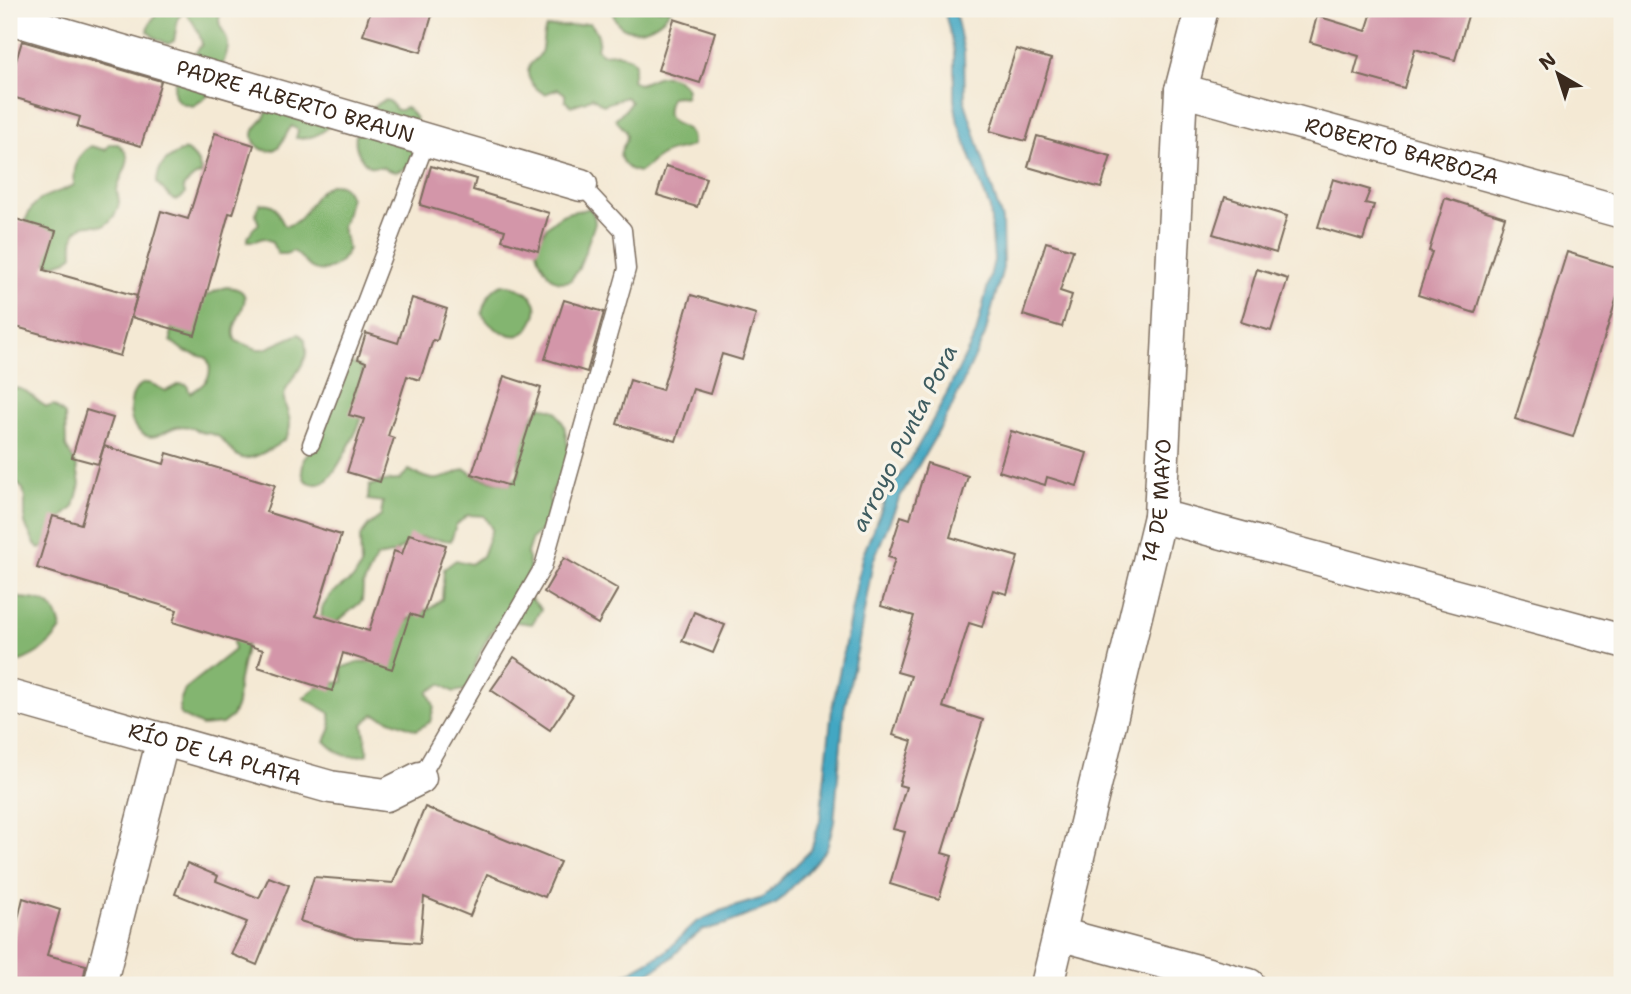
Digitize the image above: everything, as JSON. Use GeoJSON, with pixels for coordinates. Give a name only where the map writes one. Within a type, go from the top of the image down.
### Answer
{"type":"FeatureCollection","features":[{"type":"Feature","properties":{"kind":"street","name":"14 DE MAYO"},"geometry":{"type":"LineString","coordinates":[[1047,985],[1160,516],[1181,90],[1202,9]]}},
{"type":"Feature","properties":{"kind":"street","name":"PADRE ALBERTO BRAUN"},"geometry":{"type":"LineString","coordinates":[[9,18],[580,186]]}},
{"type":"Feature","properties":{"kind":"street","name":"ROBERTO BARBOZA"},"geometry":{"type":"LineString","coordinates":[[1181,90],[1622,212]]}},
{"type":"Feature","properties":{"kind":"street"},"geometry":{"type":"LineString","coordinates":[[1160,516],[1622,641]]}},
{"type":"Feature","properties":{"kind":"street","name":"RÍO DE LA PLATA"},"geometry":{"type":"LineString","coordinates":[[9,696],[341,788],[386,795],[420,778]]}},
{"type":"Feature","properties":{"kind":"street"},"geometry":{"type":"LineString","coordinates":[[100,985],[163,739]]}},
{"type":"Feature","properties":{"kind":"street"},"geometry":{"type":"LineString","coordinates":[[1059,934],[1248,985]]}},
{"type":"Feature","properties":{"kind":"lane"},"geometry":{"type":"LineString","coordinates":[[312,444],[427,141]]}},
{"type":"Feature","properties":{"kind":"lane"},"geometry":{"type":"LineString","coordinates":[[420,778],[543,567],[627,269],[623,230],[580,186]]}},
{"type":"Feature","properties":{"kind":"green space"},"geometry":{"type":"Polygon","coordinates":[[[159,9],[223,9],[219,24],[227,40],[226,54],[211,92],[193,106],[183,104],[174,91],[180,71],[202,44],[199,35],[183,12],[178,18],[174,41],[168,44],[154,37],[148,32],[149,25],[159,9]]]}},
{"type":"Feature","properties":{"kind":"green space"},"geometry":{"type":"Polygon","coordinates":[[[612,9],[671,9],[665,17],[648,28],[629,30],[615,20],[612,9]]]}},
{"type":"Feature","properties":{"kind":"green space"},"geometry":{"type":"Polygon","coordinates":[[[590,23],[596,32],[599,41],[597,48],[601,54],[617,53],[631,58],[635,64],[632,80],[638,84],[669,76],[685,86],[685,97],[671,97],[668,117],[687,130],[692,145],[667,152],[640,172],[632,170],[620,155],[627,137],[625,130],[615,119],[631,102],[626,97],[603,105],[592,97],[571,106],[565,101],[565,94],[558,89],[545,94],[534,86],[528,69],[541,52],[546,28],[590,23]]]}},
{"type":"Feature","properties":{"kind":"green space"},"geometry":{"type":"Polygon","coordinates":[[[270,100],[330,124],[319,134],[301,138],[296,138],[298,130],[292,126],[276,149],[262,149],[255,143],[253,134],[266,114],[270,100]]]}},
{"type":"Feature","properties":{"kind":"green space"},"geometry":{"type":"Polygon","coordinates":[[[385,100],[397,110],[406,107],[418,127],[418,141],[411,165],[402,170],[389,171],[372,167],[366,164],[357,151],[356,133],[359,125],[370,110],[385,100]]]}},
{"type":"Feature","properties":{"kind":"green space"},"geometry":{"type":"Polygon","coordinates":[[[110,144],[118,144],[127,156],[126,167],[118,184],[119,202],[116,213],[104,226],[88,225],[78,229],[73,239],[73,255],[67,260],[53,265],[46,262],[25,222],[29,212],[39,200],[74,185],[77,162],[86,150],[91,146],[105,150],[110,144]]]}},
{"type":"Feature","properties":{"kind":"green space"},"geometry":{"type":"Polygon","coordinates":[[[184,150],[196,160],[201,174],[183,187],[185,194],[180,199],[173,200],[157,183],[159,171],[164,162],[184,150]]]}},
{"type":"Feature","properties":{"kind":"green space"},"geometry":{"type":"Polygon","coordinates":[[[333,184],[341,185],[350,197],[342,227],[348,250],[332,268],[316,270],[293,251],[278,254],[271,241],[263,238],[247,241],[251,231],[259,224],[256,214],[260,204],[274,206],[285,226],[300,219],[318,193],[333,184]]]}},
{"type":"Feature","properties":{"kind":"green space"},"geometry":{"type":"Polygon","coordinates":[[[590,208],[595,223],[579,268],[570,281],[557,281],[540,260],[537,247],[540,238],[548,226],[559,217],[590,208]]]}},
{"type":"Feature","properties":{"kind":"green space"},"geometry":{"type":"Polygon","coordinates":[[[502,284],[521,290],[535,302],[533,322],[519,335],[496,329],[482,314],[489,296],[502,284]]]}},
{"type":"Feature","properties":{"kind":"green space"},"geometry":{"type":"Polygon","coordinates":[[[226,287],[237,289],[245,298],[235,324],[236,341],[257,349],[265,349],[299,334],[305,339],[304,361],[285,393],[284,401],[290,424],[287,436],[271,449],[246,458],[235,454],[216,435],[189,427],[181,426],[149,437],[136,428],[130,409],[133,395],[141,385],[149,383],[166,391],[179,384],[187,385],[190,393],[207,379],[210,370],[207,358],[184,351],[171,341],[171,325],[202,298],[226,287]]]}},
{"type":"Feature","properties":{"kind":"green space"},"geometry":{"type":"Polygon","coordinates":[[[348,362],[361,367],[364,401],[361,419],[336,469],[323,483],[312,483],[305,480],[302,472],[304,458],[320,439],[348,362]]]}},
{"type":"Feature","properties":{"kind":"green space"},"geometry":{"type":"Polygon","coordinates":[[[15,388],[47,407],[54,405],[65,415],[66,446],[77,467],[80,484],[74,507],[56,523],[47,545],[39,548],[25,524],[23,489],[17,483],[16,475],[9,470],[9,393],[15,388]]]}},
{"type":"Feature","properties":{"kind":"green space"},"geometry":{"type":"Polygon","coordinates":[[[541,406],[556,411],[564,425],[570,457],[549,498],[553,513],[544,528],[532,538],[527,553],[530,568],[525,584],[531,599],[541,609],[532,624],[501,620],[480,652],[469,689],[454,692],[441,684],[428,692],[434,706],[430,722],[416,730],[374,714],[363,724],[368,754],[350,756],[340,753],[325,741],[331,728],[330,713],[304,698],[321,686],[343,682],[341,668],[355,663],[384,660],[404,623],[442,599],[444,569],[456,560],[471,564],[482,556],[492,529],[484,516],[468,515],[456,525],[451,541],[420,537],[392,554],[377,557],[363,585],[362,601],[338,621],[332,634],[321,623],[322,608],[331,594],[354,578],[361,566],[360,537],[369,525],[381,516],[383,502],[368,500],[369,486],[399,480],[409,470],[426,478],[437,479],[465,469],[477,477],[509,485],[519,475],[519,455],[523,438],[529,422],[541,406]]]}},
{"type":"Feature","properties":{"kind":"green space"},"geometry":{"type":"Polygon","coordinates":[[[9,587],[19,598],[35,599],[48,604],[56,613],[61,629],[39,652],[10,665],[9,664],[9,587]]]}},
{"type":"Feature","properties":{"kind":"green space"},"geometry":{"type":"Polygon","coordinates":[[[232,630],[248,638],[238,684],[237,705],[232,716],[222,724],[202,726],[182,716],[180,701],[185,689],[234,650],[232,630]]]}},
{"type":"Feature","properties":{"kind":"water"},"geometry":{"type":"Polygon","coordinates":[[[944,9],[955,9],[964,52],[965,102],[1002,220],[1003,268],[985,335],[949,413],[899,499],[873,561],[844,710],[834,822],[827,848],[776,904],[703,930],[670,959],[631,985],[599,985],[626,974],[665,952],[696,922],[723,910],[763,898],[811,850],[820,820],[832,709],[862,557],[888,493],[939,409],[976,334],[994,260],[990,209],[958,123],[954,99],[954,50],[944,9]]]}},
{"type":"Feature","properties":{"kind":"building"},"geometry":{"type":"Polygon","coordinates":[[[371,9],[434,9],[421,52],[363,35],[371,9]]]}},
{"type":"Feature","properties":{"kind":"building"},"geometry":{"type":"Polygon","coordinates":[[[1373,9],[1470,9],[1455,60],[1415,49],[1404,88],[1354,74],[1359,56],[1310,42],[1317,16],[1366,31],[1373,9]]]}},
{"type":"Feature","properties":{"kind":"building"},"geometry":{"type":"Polygon","coordinates":[[[674,19],[715,32],[700,83],[658,70],[674,19]]]}},
{"type":"Feature","properties":{"kind":"building"},"geometry":{"type":"Polygon","coordinates":[[[22,41],[161,81],[141,146],[77,127],[80,117],[9,96],[9,84],[22,41]]]}},
{"type":"Feature","properties":{"kind":"building"},"geometry":{"type":"Polygon","coordinates":[[[1016,49],[1051,59],[1026,141],[990,131],[1016,49]]]}},
{"type":"Feature","properties":{"kind":"building"},"geometry":{"type":"Polygon","coordinates":[[[215,133],[254,145],[233,214],[229,213],[195,335],[131,317],[161,211],[188,219],[215,133]]]}},
{"type":"Feature","properties":{"kind":"building"},"geometry":{"type":"Polygon","coordinates":[[[1037,136],[1111,156],[1101,188],[1028,167],[1037,136]]]}},
{"type":"Feature","properties":{"kind":"building"},"geometry":{"type":"Polygon","coordinates":[[[431,166],[476,179],[473,190],[549,213],[538,251],[502,240],[505,230],[420,205],[431,166]]]}},
{"type":"Feature","properties":{"kind":"building"},"geometry":{"type":"Polygon","coordinates":[[[666,166],[706,178],[697,207],[657,195],[666,166]]]}},
{"type":"Feature","properties":{"kind":"building"},"geometry":{"type":"Polygon","coordinates":[[[1333,179],[1370,190],[1365,203],[1374,205],[1363,240],[1318,227],[1333,179]]]}},
{"type":"Feature","properties":{"kind":"building"},"geometry":{"type":"Polygon","coordinates":[[[1225,197],[1287,216],[1276,253],[1213,234],[1225,197]]]}},
{"type":"Feature","properties":{"kind":"building"},"geometry":{"type":"Polygon","coordinates":[[[1445,198],[1505,217],[1475,313],[1418,295],[1445,198]]]}},
{"type":"Feature","properties":{"kind":"building"},"geometry":{"type":"Polygon","coordinates":[[[9,217],[56,231],[44,270],[137,296],[120,356],[9,325],[9,217]]]}},
{"type":"Feature","properties":{"kind":"building"},"geometry":{"type":"Polygon","coordinates":[[[1046,242],[1073,250],[1060,291],[1072,295],[1062,327],[1023,315],[1046,242]]]}},
{"type":"Feature","properties":{"kind":"building"},"geometry":{"type":"Polygon","coordinates":[[[1567,252],[1622,269],[1622,281],[1573,437],[1515,419],[1567,252]]]}},
{"type":"Feature","properties":{"kind":"building"},"geometry":{"type":"Polygon","coordinates":[[[1257,269],[1288,279],[1271,331],[1241,322],[1257,269]]]}},
{"type":"Feature","properties":{"kind":"building"},"geometry":{"type":"Polygon","coordinates":[[[691,295],[756,314],[742,360],[722,354],[710,394],[693,389],[676,441],[617,424],[630,380],[662,390],[691,295]]]}},
{"type":"Feature","properties":{"kind":"building"},"geometry":{"type":"Polygon","coordinates":[[[412,298],[447,309],[420,380],[407,376],[388,436],[394,438],[380,482],[347,472],[364,419],[349,415],[366,362],[358,359],[366,333],[398,343],[412,298]]]}},
{"type":"Feature","properties":{"kind":"building"},"geometry":{"type":"Polygon","coordinates":[[[564,300],[604,312],[587,372],[545,359],[564,300]]]}},
{"type":"Feature","properties":{"kind":"building"},"geometry":{"type":"Polygon","coordinates":[[[504,376],[541,388],[510,486],[472,474],[504,376]]]}},
{"type":"Feature","properties":{"kind":"building"},"geometry":{"type":"Polygon","coordinates":[[[86,410],[113,418],[98,464],[72,457],[86,410]]]}},
{"type":"Feature","properties":{"kind":"building"},"geometry":{"type":"Polygon","coordinates":[[[1011,431],[1087,453],[1077,486],[1047,477],[1045,485],[999,471],[1011,431]]]}},
{"type":"Feature","properties":{"kind":"building"},"geometry":{"type":"Polygon","coordinates":[[[104,446],[164,464],[167,453],[275,485],[266,512],[341,535],[316,615],[369,631],[394,551],[402,554],[409,534],[446,545],[422,618],[410,614],[392,669],[343,653],[332,691],[258,667],[263,650],[173,622],[177,610],[37,568],[53,516],[81,524],[104,446]]]}},
{"type":"Feature","properties":{"kind":"building"},"geometry":{"type":"Polygon","coordinates":[[[927,463],[968,476],[950,537],[1018,557],[1007,594],[993,590],[982,627],[969,623],[943,707],[983,720],[942,853],[952,856],[939,899],[890,884],[905,832],[893,829],[906,787],[899,785],[912,741],[893,735],[911,676],[897,672],[914,616],[881,606],[895,559],[888,557],[901,516],[910,519],[927,463]]]}},
{"type":"Feature","properties":{"kind":"building"},"geometry":{"type":"Polygon","coordinates":[[[564,558],[618,589],[598,624],[544,592],[564,558]]]}},
{"type":"Feature","properties":{"kind":"building"},"geometry":{"type":"Polygon","coordinates":[[[694,612],[725,625],[713,653],[682,641],[694,612]]]}},
{"type":"Feature","properties":{"kind":"building"},"geometry":{"type":"Polygon","coordinates":[[[514,657],[573,696],[550,730],[491,690],[514,657]]]}},
{"type":"Feature","properties":{"kind":"building"},"geometry":{"type":"Polygon","coordinates":[[[425,807],[560,862],[545,897],[487,874],[470,916],[424,897],[420,943],[354,938],[300,921],[314,877],[393,883],[425,807]]]}},
{"type":"Feature","properties":{"kind":"building"},"geometry":{"type":"Polygon","coordinates":[[[187,863],[218,876],[216,881],[259,898],[269,877],[289,885],[257,965],[231,954],[247,922],[175,894],[187,863]]]}},
{"type":"Feature","properties":{"kind":"building"},"geometry":{"type":"Polygon","coordinates":[[[23,898],[60,910],[47,955],[86,965],[82,985],[9,985],[9,957],[23,898]]]}},
{"type":"Feature","properties":{"kind":"water label","name":"arroyo Punta Pora"},"geometry":{"type":"Point","coordinates":[904,438]}}]}
